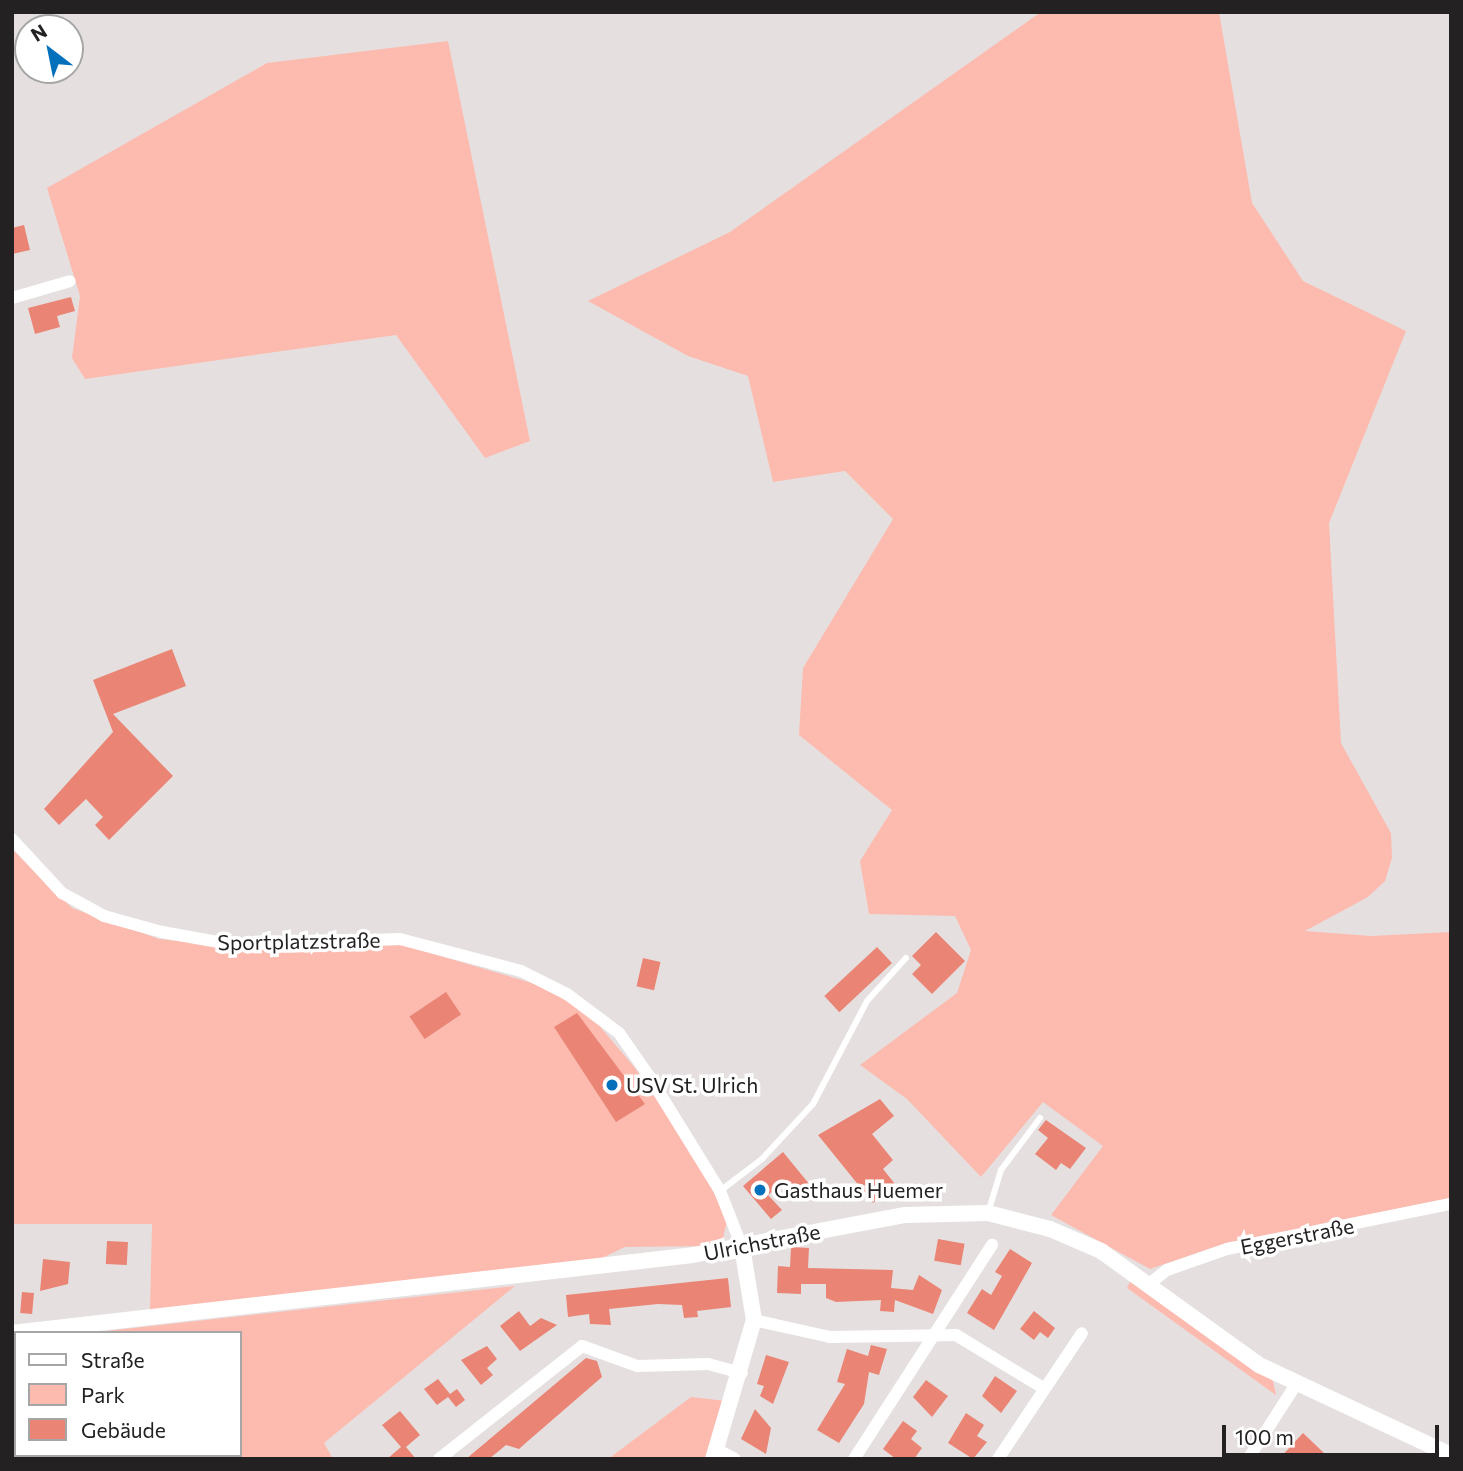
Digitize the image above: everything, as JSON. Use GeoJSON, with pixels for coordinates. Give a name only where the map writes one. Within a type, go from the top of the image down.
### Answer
{"type":"FeatureCollection","features":[{"type":"Feature","properties":{"kind":"street"},"geometry":{"type":"LineString","coordinates":[[12,298],[70,281]]}},
{"type":"Feature","properties":{"kind":"street","name":"Sportplatzstraße"},"geometry":{"type":"LineString","coordinates":[[12,839],[62,893],[104,916],[162,932],[234,945],[400,939],[543,981],[587,1005],[619,1033],[720,1191],[743,1247]]}},
{"type":"Feature","properties":{"kind":"street","name":"Eggerstraße"},"geometry":{"type":"LineString","coordinates":[[1149,1284],[1167,1270],[1227,1249],[1451,1204]]}},
{"type":"Feature","properties":{"kind":"street","name":"Ulrichstraße"},"geometry":{"type":"LineString","coordinates":[[29,1331],[743,1247],[905,1215],[988,1213],[1078,1240],[1149,1284],[1295,1386],[1451,1455]]}},
{"type":"Feature","properties":{"kind":"street"},"geometry":{"type":"LineString","coordinates":[[854,1459],[992,1245]]}},
{"type":"Feature","properties":{"kind":"street"},"geometry":{"type":"LineString","coordinates":[[735,1459],[715,1454],[742,1373],[754,1320],[743,1247]]}},
{"type":"Feature","properties":{"kind":"street"},"geometry":{"type":"LineString","coordinates":[[754,1320],[830,1337],[937,1334],[964,1338],[1043,1388]]}},
{"type":"Feature","properties":{"kind":"street"},"geometry":{"type":"LineString","coordinates":[[998,1459],[1082,1333]]}},
{"type":"Feature","properties":{"kind":"street"},"geometry":{"type":"LineString","coordinates":[[439,1459],[582,1346],[637,1366],[708,1364],[742,1373]]}},
{"type":"Feature","properties":{"kind":"street"},"geometry":{"type":"LineString","coordinates":[[1248,1459],[1295,1386]]}},
{"type":"Feature","properties":{"kind":"lane"},"geometry":{"type":"LineString","coordinates":[[720,1191],[762,1159],[813,1104],[867,1001],[906,958]]}},
{"type":"Feature","properties":{"kind":"lane"},"geometry":{"type":"LineString","coordinates":[[988,1213],[1001,1170],[1040,1118]]}},
{"type":"Feature","properties":{"kind":"green space"},"geometry":{"type":"Polygon","coordinates":[[[1041,12],[1219,12],[1252,203],[1303,281],[1406,331],[1329,523],[1341,743],[1391,833],[1392,858],[1385,881],[1368,897],[1305,931],[1371,936],[1451,932],[1451,1198],[1226,1243],[1150,1269],[1051,1215],[1103,1146],[1043,1102],[981,1177],[907,1099],[860,1065],[957,993],[971,950],[955,916],[869,914],[860,861],[892,810],[799,735],[803,668],[893,519],[845,471],[773,482],[748,376],[688,356],[588,301],[730,232],[1041,12]]]}},
{"type":"Feature","properties":{"kind":"green space"},"geometry":{"type":"Polygon","coordinates":[[[448,41],[530,441],[485,458],[396,335],[85,379],[72,358],[80,296],[47,188],[267,63],[448,41]]]}},
{"type":"Feature","properties":{"kind":"green space"},"geometry":{"type":"Polygon","coordinates":[[[12,849],[72,908],[159,939],[260,950],[403,945],[542,986],[592,1017],[635,1068],[700,1163],[727,1221],[723,1238],[707,1246],[625,1247],[600,1259],[150,1310],[152,1224],[12,1224],[12,849]]]}},
{"type":"Feature","properties":{"kind":"green space"},"geometry":{"type":"Polygon","coordinates":[[[1131,1280],[1273,1381],[1276,1395],[1127,1288],[1131,1280]]]}},
{"type":"Feature","properties":{"kind":"green space"},"geometry":{"type":"Polygon","coordinates":[[[515,1286],[324,1443],[333,1459],[12,1459],[12,1340],[14,1457],[242,1457],[242,1331],[106,1331],[515,1286]]]}},
{"type":"Feature","properties":{"kind":"green space"},"geometry":{"type":"Polygon","coordinates":[[[691,1397],[726,1401],[707,1459],[608,1459],[691,1397]]]}},
{"type":"Feature","properties":{"kind":"building"},"geometry":{"type":"Polygon","coordinates":[[[24,225],[30,250],[12,254],[12,228],[24,225]]]}},
{"type":"Feature","properties":{"kind":"building"},"geometry":{"type":"Polygon","coordinates":[[[71,297],[75,311],[57,316],[60,327],[35,334],[28,308],[71,297]]]}},
{"type":"Feature","properties":{"kind":"building"},"geometry":{"type":"Polygon","coordinates":[[[172,649],[186,686],[113,714],[173,776],[109,840],[95,825],[103,817],[86,799],[59,825],[44,809],[113,732],[93,680],[172,649]]]}},
{"type":"Feature","properties":{"kind":"building"},"geometry":{"type":"Polygon","coordinates":[[[936,932],[965,961],[932,994],[912,974],[921,965],[912,956],[936,932]]]}},
{"type":"Feature","properties":{"kind":"building"},"geometry":{"type":"Polygon","coordinates":[[[877,947],[892,963],[839,1012],[824,996],[877,947]]]}},
{"type":"Feature","properties":{"kind":"building"},"geometry":{"type":"Polygon","coordinates":[[[643,958],[661,962],[654,990],[636,986],[643,958]]]}},
{"type":"Feature","properties":{"kind":"building"},"geometry":{"type":"Polygon","coordinates":[[[446,992],[461,1014],[425,1039],[410,1017],[446,992]]]}},
{"type":"Feature","properties":{"kind":"building","name":"USV St. Ulrich"},"geometry":{"type":"Polygon","coordinates":[[[577,1013],[645,1104],[616,1122],[554,1027],[577,1013]]]}},
{"type":"Feature","properties":{"kind":"building"},"geometry":{"type":"Polygon","coordinates":[[[880,1099],[894,1116],[872,1134],[893,1160],[883,1169],[895,1184],[873,1203],[818,1135],[880,1099]]]}},
{"type":"Feature","properties":{"kind":"building"},"geometry":{"type":"Polygon","coordinates":[[[1046,1120],[1086,1148],[1070,1169],[1061,1163],[1056,1170],[1035,1154],[1048,1138],[1038,1130],[1046,1120]]]}},
{"type":"Feature","properties":{"kind":"building","name":"Gasthaus Huemer"},"geometry":{"type":"Polygon","coordinates":[[[783,1152],[810,1185],[799,1195],[786,1180],[768,1195],[782,1210],[771,1219],[743,1186],[783,1152]]]}},
{"type":"Feature","properties":{"kind":"building"},"geometry":{"type":"Polygon","coordinates":[[[938,1239],[965,1244],[961,1265],[934,1261],[938,1239]]]}},
{"type":"Feature","properties":{"kind":"building"},"geometry":{"type":"Polygon","coordinates":[[[107,1241],[128,1242],[127,1265],[106,1264],[107,1241]]]}},
{"type":"Feature","properties":{"kind":"building"},"geometry":{"type":"Polygon","coordinates":[[[791,1247],[809,1248],[808,1268],[893,1270],[891,1288],[913,1290],[919,1275],[942,1290],[933,1314],[895,1300],[894,1312],[880,1311],[881,1300],[836,1302],[826,1298],[826,1284],[801,1284],[801,1294],[777,1293],[778,1266],[790,1267],[791,1247]]]}},
{"type":"Feature","properties":{"kind":"building"},"geometry":{"type":"Polygon","coordinates":[[[1010,1249],[1032,1263],[994,1330],[967,1313],[982,1289],[991,1295],[1002,1276],[995,1272],[1010,1249]]]}},
{"type":"Feature","properties":{"kind":"building"},"geometry":{"type":"Polygon","coordinates":[[[43,1259],[70,1262],[68,1284],[40,1291],[43,1259]]]}},
{"type":"Feature","properties":{"kind":"building"},"geometry":{"type":"Polygon","coordinates":[[[728,1278],[731,1307],[697,1311],[698,1317],[684,1318],[682,1305],[658,1304],[609,1309],[611,1325],[590,1324],[589,1314],[568,1317],[566,1295],[728,1278]]]}},
{"type":"Feature","properties":{"kind":"building"},"geometry":{"type":"Polygon","coordinates":[[[22,1292],[34,1293],[32,1314],[20,1313],[22,1292]]]}},
{"type":"Feature","properties":{"kind":"building"},"geometry":{"type":"Polygon","coordinates":[[[519,1311],[530,1326],[541,1318],[557,1325],[520,1351],[500,1326],[519,1311]]]}},
{"type":"Feature","properties":{"kind":"building"},"geometry":{"type":"Polygon","coordinates":[[[1034,1311],[1055,1328],[1048,1338],[1040,1332],[1034,1340],[1020,1329],[1034,1311]]]}},
{"type":"Feature","properties":{"kind":"building"},"geometry":{"type":"Polygon","coordinates":[[[871,1345],[887,1349],[879,1375],[869,1372],[864,1404],[839,1443],[817,1430],[845,1384],[837,1382],[847,1349],[868,1356],[871,1345]]]}},
{"type":"Feature","properties":{"kind":"building"},"geometry":{"type":"Polygon","coordinates":[[[487,1346],[497,1359],[487,1368],[493,1375],[481,1385],[461,1360],[487,1346]]]}},
{"type":"Feature","properties":{"kind":"building"},"geometry":{"type":"Polygon","coordinates":[[[766,1355],[789,1362],[773,1404],[760,1396],[764,1386],[757,1384],[766,1355]]]}},
{"type":"Feature","properties":{"kind":"building"},"geometry":{"type":"Polygon","coordinates":[[[586,1358],[597,1361],[602,1377],[519,1449],[506,1445],[489,1459],[466,1459],[586,1358]]]}},
{"type":"Feature","properties":{"kind":"building"},"geometry":{"type":"Polygon","coordinates":[[[995,1376],[1017,1391],[1001,1413],[982,1396],[995,1376]]]}},
{"type":"Feature","properties":{"kind":"building"},"geometry":{"type":"Polygon","coordinates":[[[438,1379],[450,1394],[457,1389],[465,1400],[456,1407],[448,1397],[437,1405],[424,1389],[438,1379]]]}},
{"type":"Feature","properties":{"kind":"building"},"geometry":{"type":"Polygon","coordinates":[[[926,1380],[948,1396],[932,1417],[913,1397],[926,1380]]]}},
{"type":"Feature","properties":{"kind":"building"},"geometry":{"type":"Polygon","coordinates":[[[755,1409],[771,1428],[766,1454],[741,1439],[755,1409]]]}},
{"type":"Feature","properties":{"kind":"building"},"geometry":{"type":"Polygon","coordinates":[[[400,1411],[420,1435],[406,1447],[416,1459],[387,1459],[401,1447],[382,1425],[400,1411]]]}},
{"type":"Feature","properties":{"kind":"building"},"geometry":{"type":"Polygon","coordinates":[[[966,1413],[984,1425],[977,1436],[987,1442],[973,1459],[948,1443],[966,1413]]]}},
{"type":"Feature","properties":{"kind":"building"},"geometry":{"type":"Polygon","coordinates":[[[903,1421],[917,1431],[911,1439],[922,1448],[914,1459],[896,1459],[883,1449],[903,1421]]]}},
{"type":"Feature","properties":{"kind":"building"},"geometry":{"type":"Polygon","coordinates":[[[1303,1433],[1324,1453],[1319,1459],[1279,1459],[1303,1433]]]}},
{"type":"Feature","properties":{"kind":"place","name":"USV St. Ulrich"},"geometry":{"type":"Point","coordinates":[612,1085]}},
{"type":"Feature","properties":{"kind":"place","name":"Gasthaus Huemer"},"geometry":{"type":"Point","coordinates":[760,1190]}}]}
